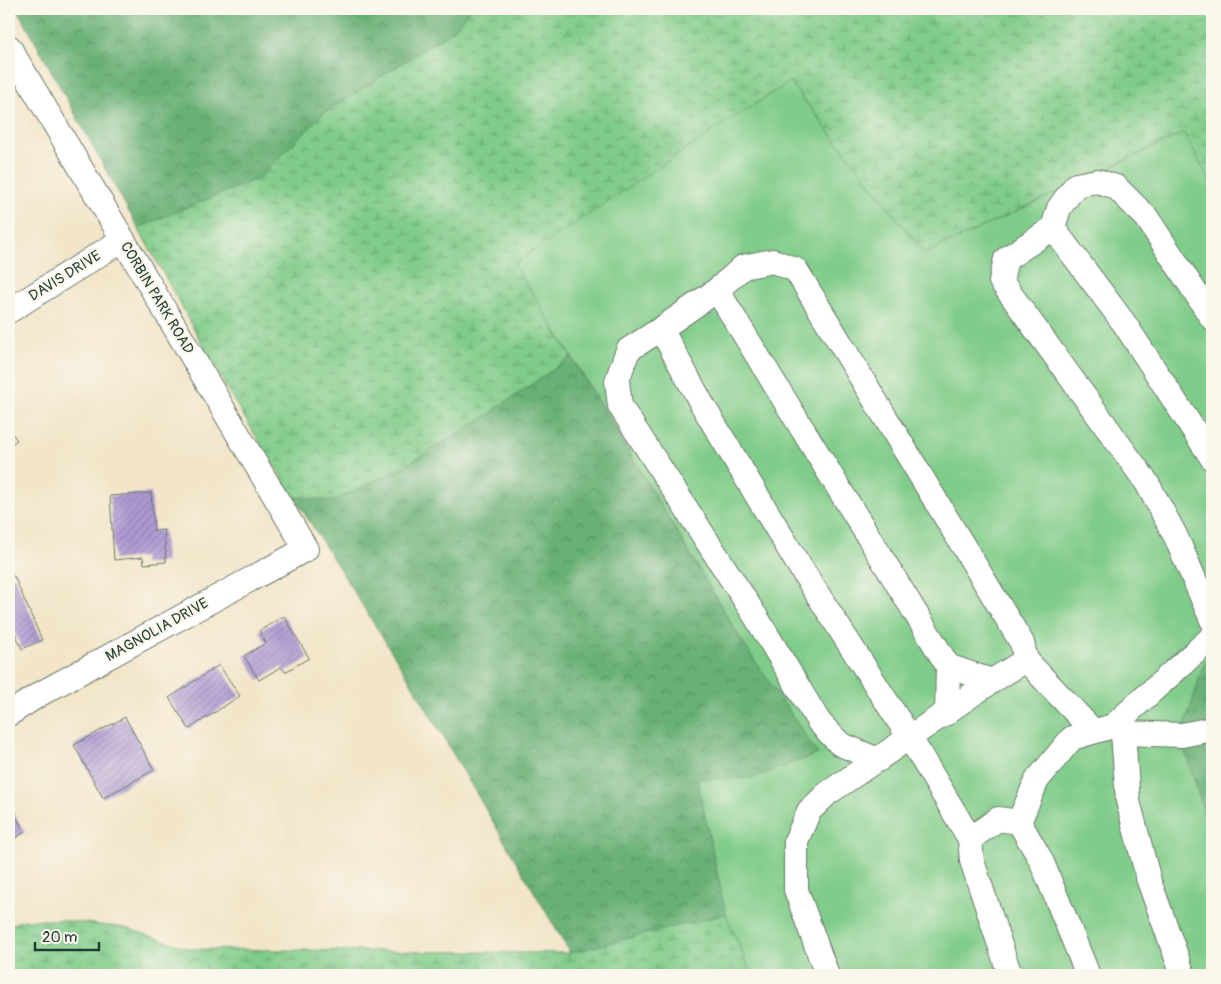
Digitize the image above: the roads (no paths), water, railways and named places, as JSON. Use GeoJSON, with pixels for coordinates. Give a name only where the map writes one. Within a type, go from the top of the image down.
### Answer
{"type":"FeatureCollection","features":[{"type":"Feature","properties":{"kind":"street","name":"CORBIN PARK ROAD"},"geometry":{"type":"LineString","coordinates":[[9,47],[306,549]]}},
{"type":"Feature","properties":{"kind":"street"},"geometry":{"type":"LineString","coordinates":[[1212,318],[1147,218],[1116,188],[1098,181],[1076,185],[1059,208],[1052,228],[1006,259],[1001,281],[1147,483],[1175,535],[1212,620]]}},
{"type":"Feature","properties":{"kind":"street"},"geometry":{"type":"LineString","coordinates":[[1052,228],[1124,323],[1212,458]]}},
{"type":"Feature","properties":{"kind":"street","name":"DAVIS DRIVE"},"geometry":{"type":"LineString","coordinates":[[9,311],[122,240]]}},
{"type":"Feature","properties":{"kind":"street"},"geometry":{"type":"LineString","coordinates":[[878,760],[840,744],[819,722],[756,617],[620,406],[617,381],[628,350],[717,290],[743,267],[773,261],[796,270],[1022,643],[1026,660],[1110,730],[1149,881],[1183,975]]}},
{"type":"Feature","properties":{"kind":"street"},"geometry":{"type":"LineString","coordinates":[[717,290],[948,666],[947,713]]}},
{"type":"Feature","properties":{"kind":"street"},"geometry":{"type":"LineString","coordinates":[[661,329],[703,406],[800,567],[910,738],[970,839],[972,861],[1010,975]]}},
{"type":"Feature","properties":{"kind":"street","name":"MAGNOLIA DRIVE"},"geometry":{"type":"LineString","coordinates":[[9,714],[40,694],[306,549]]}},
{"type":"Feature","properties":{"kind":"street"},"geometry":{"type":"LineString","coordinates":[[1110,730],[1212,637]]}},
{"type":"Feature","properties":{"kind":"street"},"geometry":{"type":"LineString","coordinates":[[827,975],[796,890],[796,841],[809,811],[828,793],[947,713],[992,680],[1026,660]]}},
{"type":"Feature","properties":{"kind":"street"},"geometry":{"type":"LineString","coordinates":[[948,666],[992,680]]}},
{"type":"Feature","properties":{"kind":"street"},"geometry":{"type":"LineString","coordinates":[[1019,822],[1037,780],[1072,738],[1110,730],[1182,735],[1212,729]]}},
{"type":"Feature","properties":{"kind":"street"},"geometry":{"type":"LineString","coordinates":[[970,839],[998,819],[1019,822]]}},
{"type":"Feature","properties":{"kind":"street"},"geometry":{"type":"LineString","coordinates":[[1019,822],[1041,860],[1088,975]]}}]}
